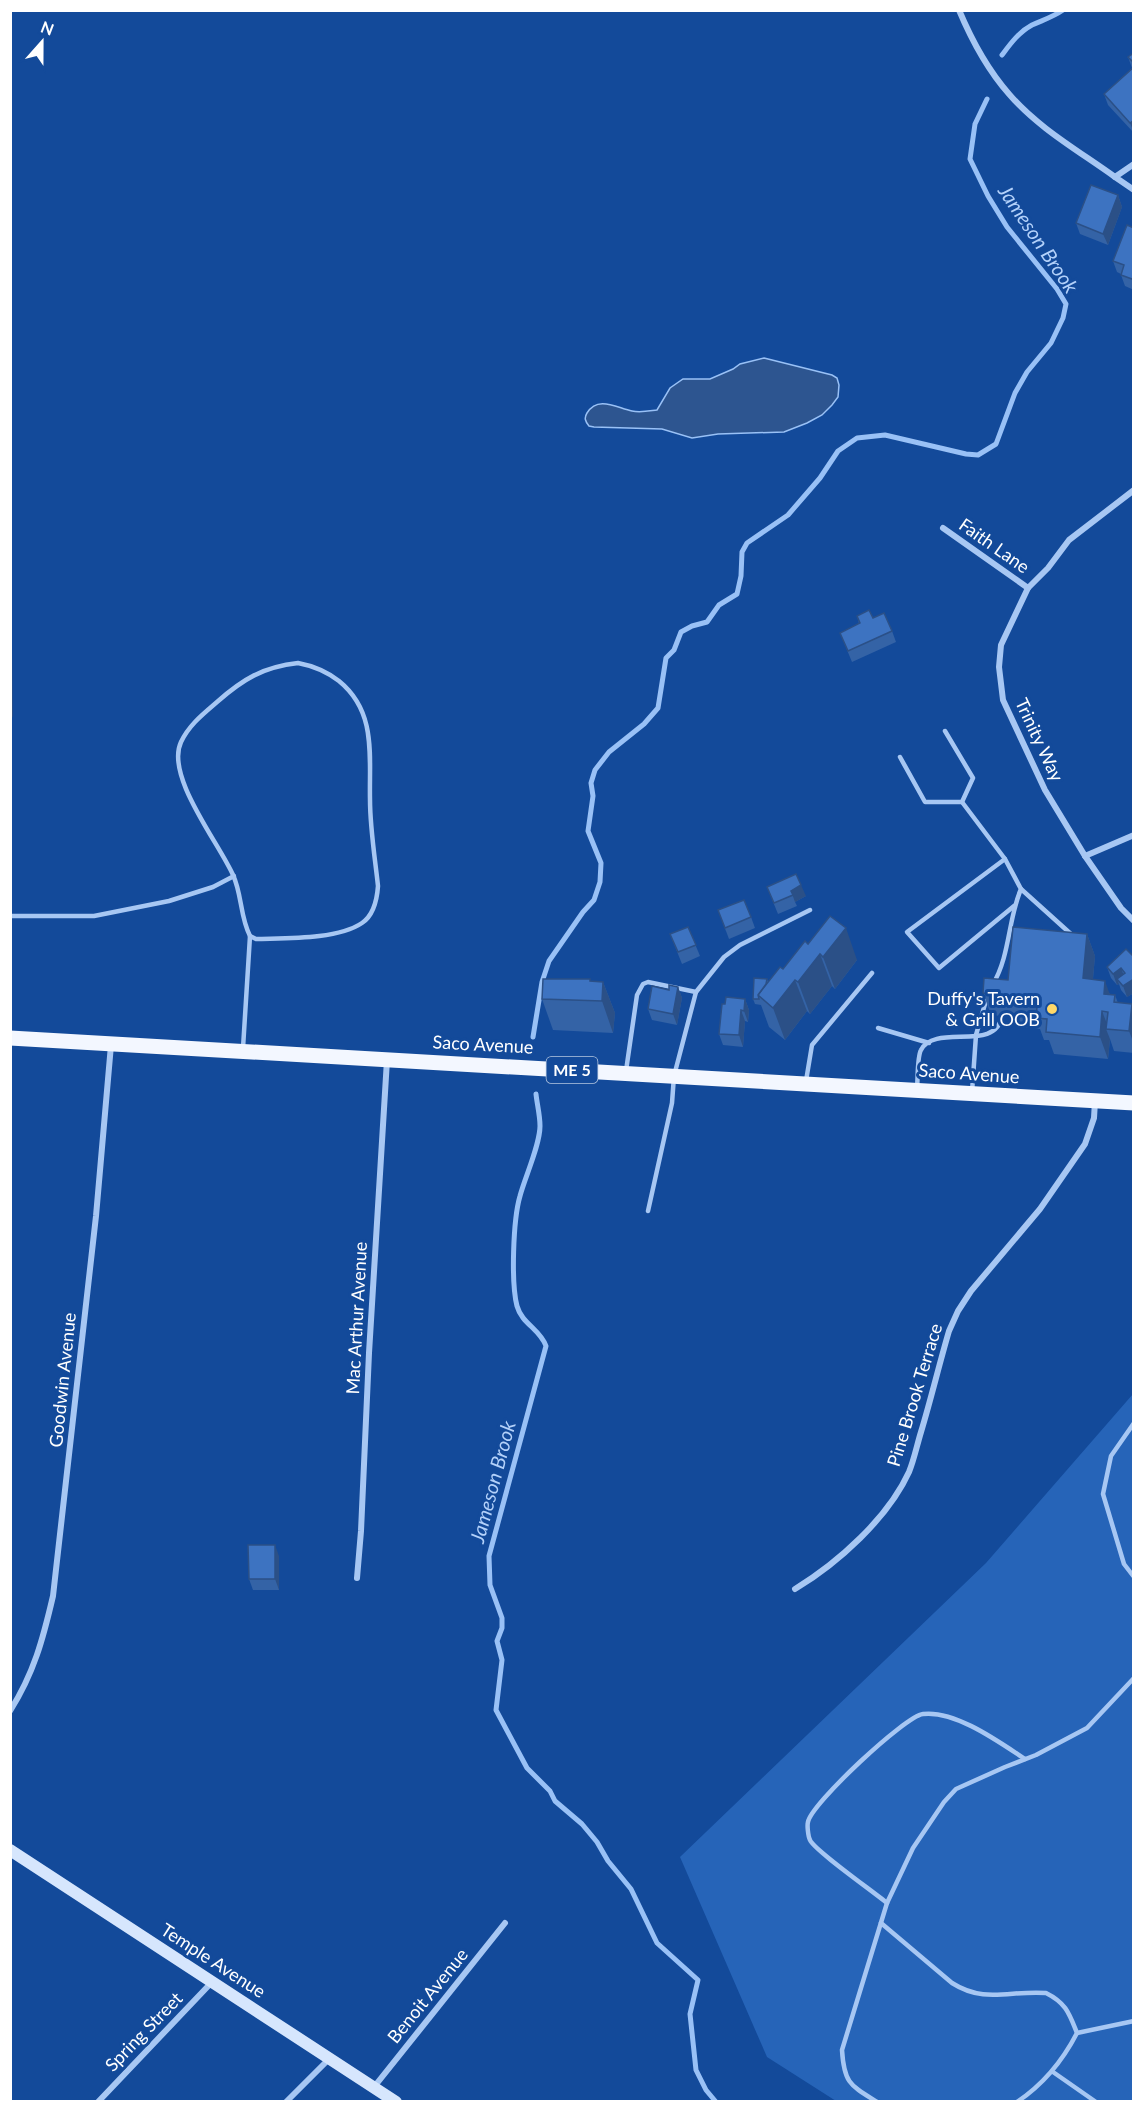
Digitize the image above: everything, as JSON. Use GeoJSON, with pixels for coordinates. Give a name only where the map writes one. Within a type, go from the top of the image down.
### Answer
{"type":"FeatureCollection","features":[{"type":"Feature","properties":{"kind":"main road","name":"Saco Avenue"},"geometry":{"type":"LineString","coordinates":[[10,1038],[1134,1103]]}},
{"type":"Feature","properties":{"kind":"street"},"geometry":{"type":"LineString","coordinates":[[958,10],[979,53],[1009,95],[1042,125],[1134,190]]}},
{"type":"Feature","properties":{"kind":"street"},"geometry":{"type":"LineString","coordinates":[[1115,177],[1134,164]]}},
{"type":"Feature","properties":{"kind":"street","name":"Trinity Way"},"geometry":{"type":"LineString","coordinates":[[1134,490],[1069,540],[1028,588],[1002,645],[999,667],[1003,700],[1045,790],[1085,856],[1121,908],[1134,921]]}},
{"type":"Feature","properties":{"kind":"street","name":"Faith Lane"},"geometry":{"type":"LineString","coordinates":[[943,528],[1028,588]]}},
{"type":"Feature","properties":{"kind":"street"},"geometry":{"type":"LineString","coordinates":[[1085,856],[1134,835]]}},
{"type":"Feature","properties":{"kind":"street","name":"Goodwin Avenue"},"geometry":{"type":"LineString","coordinates":[[10,1711],[42,1647],[53,1596],[94,1228],[111,1044]]}},
{"type":"Feature","properties":{"kind":"street","name":"Mac Arthur Avenue"},"geometry":{"type":"LineString","coordinates":[[357,1578],[387,1059]]}},
{"type":"Feature","properties":{"kind":"street","name":"Pine Brook Terrace"},"geometry":{"type":"LineString","coordinates":[[795,1588],[812,1579],[845,1551],[882,1515],[896,1495],[910,1470],[943,1353],[958,1311],[992,1264],[1040,1209],[1085,1144],[1094,1118],[1095,1101]]}},
{"type":"Feature","properties":{"kind":"street","name":"Temple Avenue"},"geometry":{"type":"LineString","coordinates":[[10,1850],[396,2102]]}},
{"type":"Feature","properties":{"kind":"street","name":"Benoit Avenue"},"geometry":{"type":"LineString","coordinates":[[374,2087],[505,1923]]}},
{"type":"Feature","properties":{"kind":"street","name":"Spring Street"},"geometry":{"type":"LineString","coordinates":[[98,2102],[212,1982]]}},
{"type":"Feature","properties":{"kind":"street"},"geometry":{"type":"LineString","coordinates":[[286,2102],[329,2059]]}},
{"type":"Feature","properties":{"kind":"lane"},"geometry":{"type":"LineString","coordinates":[[243,1052],[250,936],[246,928],[234,876],[185,788],[177,760],[180,743],[195,720],[241,682],[262,671],[281,665],[298,663],[315,666],[352,691],[362,708],[368,727],[370,802],[378,886],[377,899],[363,923],[344,932],[256,939],[250,936]]}},
{"type":"Feature","properties":{"kind":"lane"},"geometry":{"type":"LineString","coordinates":[[945,731],[973,778],[962,802]]}},
{"type":"Feature","properties":{"kind":"lane"},"geometry":{"type":"LineString","coordinates":[[900,758],[924,802],[962,802]]}},
{"type":"Feature","properties":{"kind":"lane"},"geometry":{"type":"LineString","coordinates":[[962,802],[1005,859],[1021,889],[1072,935]]}},
{"type":"Feature","properties":{"kind":"lane"},"geometry":{"type":"LineString","coordinates":[[1005,859],[907,932],[939,968],[1014,906]]}},
{"type":"Feature","properties":{"kind":"lane"},"geometry":{"type":"LineString","coordinates":[[10,916],[94,916],[169,901],[213,887],[234,876]]}},
{"type":"Feature","properties":{"kind":"lane"},"geometry":{"type":"LineString","coordinates":[[972,1095],[976,1035],[991,987],[1000,972],[1014,906],[1021,889]]}},
{"type":"Feature","properties":{"kind":"lane"},"geometry":{"type":"LineString","coordinates":[[648,1211],[672,1103],[674,1076],[696,992],[724,957],[740,945],[810,910]]}},
{"type":"Feature","properties":{"kind":"lane"},"geometry":{"type":"LineString","coordinates":[[806,1084],[812,1045],[872,972]]}},
{"type":"Feature","properties":{"kind":"lane"},"geometry":{"type":"LineString","coordinates":[[1000,972],[1002,980]]}},
{"type":"Feature","properties":{"kind":"lane"},"geometry":{"type":"LineString","coordinates":[[626,1073],[639,989],[648,982],[696,992]]}},
{"type":"Feature","properties":{"kind":"lane"},"geometry":{"type":"LineString","coordinates":[[917,1090],[921,1050],[929,1042],[939,1038],[994,1031],[1002,1016]]}},
{"type":"Feature","properties":{"kind":"lane"},"geometry":{"type":"LineString","coordinates":[[878,1028],[929,1042]]}},
{"type":"Feature","properties":{"kind":"lane"},"geometry":{"type":"LineString","coordinates":[[1134,1423],[1111,1456],[1103,1494],[1124,1564],[1134,1577]]}},
{"type":"Feature","properties":{"kind":"lane"},"geometry":{"type":"LineString","coordinates":[[877,2102],[846,2079],[842,2050],[887,1903],[913,1848],[956,1790],[1087,1728],[1134,1678]]}},
{"type":"Feature","properties":{"kind":"lane"},"geometry":{"type":"LineString","coordinates":[[887,1903],[826,1857],[810,1841],[808,1821],[822,1800],[889,1735],[906,1721],[920,1714],[935,1713],[959,1721],[1025,1759]]}},
{"type":"Feature","properties":{"kind":"lane"},"geometry":{"type":"LineString","coordinates":[[881,1923],[963,1990],[974,1994],[1046,1993],[1056,1998],[1067,2009],[1077,2033],[1068,2052],[1053,2072],[1032,2092],[1017,2102]]}},
{"type":"Feature","properties":{"kind":"lane"},"geometry":{"type":"LineString","coordinates":[[1077,2033],[1134,2021]]}},
{"type":"Feature","properties":{"kind":"lane"},"geometry":{"type":"LineString","coordinates":[[1053,2072],[1096,2102]]}},
{"type":"Feature","properties":{"kind":"shaded area"},"geometry":{"type":"Polygon","coordinates":[[[764,358],[832,375],[837,378],[839,385],[838,397],[822,415],[784,432],[718,434],[692,438],[662,429],[594,427],[589,426],[586,421],[586,415],[591,408],[602,404],[635,412],[657,410],[670,388],[683,379],[710,379],[740,364],[764,358]]]}},
{"type":"Feature","properties":{"kind":"shaded area"},"geometry":{"type":"Polygon","coordinates":[[[1133,1394],[1133,2101],[836,2101],[767,2057],[680,1857],[986,1563],[1133,1394]]]}},
{"type":"Feature","properties":{"kind":"building"},"geometry":{"type":"Polygon","coordinates":[[[1134,53],[1134,63],[1128,57],[1134,53]]]}},
{"type":"Feature","properties":{"kind":"building"},"geometry":{"type":"Polygon","coordinates":[[[1134,67],[1134,120],[1130,123],[1104,94],[1134,67]]]}},
{"type":"Feature","properties":{"kind":"building"},"geometry":{"type":"Polygon","coordinates":[[[1091,185],[1118,195],[1103,234],[1076,223],[1091,185]]]}},
{"type":"Feature","properties":{"kind":"building"},"geometry":{"type":"Polygon","coordinates":[[[1127,225],[1134,228],[1134,276],[1132,279],[1121,275],[1124,265],[1113,261],[1127,225]]]}},
{"type":"Feature","properties":{"kind":"building"},"geometry":{"type":"Polygon","coordinates":[[[869,610],[873,618],[884,613],[892,631],[848,651],[840,633],[860,623],[857,616],[869,610]]]}},
{"type":"Feature","properties":{"kind":"building"},"geometry":{"type":"Polygon","coordinates":[[[796,874],[801,885],[791,891],[793,895],[774,903],[767,887],[796,874]]]}},
{"type":"Feature","properties":{"kind":"building"},"geometry":{"type":"Polygon","coordinates":[[[744,900],[751,917],[725,928],[718,910],[744,900]]]}},
{"type":"Feature","properties":{"kind":"building"},"geometry":{"type":"Polygon","coordinates":[[[830,916],[846,928],[823,957],[820,954],[798,982],[795,980],[773,1008],[758,995],[805,941],[808,944],[830,916]]]}},
{"type":"Feature","properties":{"kind":"building"},"geometry":{"type":"Polygon","coordinates":[[[688,927],[696,945],[678,952],[670,934],[688,927]]]}},
{"type":"Feature","properties":{"kind":"building","name":"Duffy's Tavern & Grill OOB"},"geometry":{"type":"Polygon","coordinates":[[[1013,927],[1087,934],[1083,978],[1105,981],[1104,994],[1115,995],[1114,1002],[1132,1004],[1129,1031],[1106,1029],[1108,1012],[1102,1011],[1100,1037],[1046,1032],[1047,1019],[1036,1018],[1037,1007],[1006,1004],[1007,995],[983,993],[984,978],[1008,980],[1013,927]]]}},
{"type":"Feature","properties":{"kind":"building"},"geometry":{"type":"Polygon","coordinates":[[[1126,949],[1134,957],[1134,979],[1123,986],[1117,979],[1125,973],[1121,968],[1113,974],[1107,967],[1126,949]]]}},
{"type":"Feature","properties":{"kind":"building"},"geometry":{"type":"Polygon","coordinates":[[[754,978],[767,979],[758,995],[759,999],[753,999],[754,978]]]}},
{"type":"Feature","properties":{"kind":"building"},"geometry":{"type":"Polygon","coordinates":[[[543,979],[590,979],[590,981],[603,982],[602,1001],[542,999],[543,979]]]}},
{"type":"Feature","properties":{"kind":"building"},"geometry":{"type":"Polygon","coordinates":[[[669,985],[678,987],[673,1014],[648,1009],[652,986],[669,990],[669,985]]]}},
{"type":"Feature","properties":{"kind":"building"},"geometry":{"type":"Polygon","coordinates":[[[726,997],[745,999],[744,1011],[741,1010],[739,1035],[719,1034],[722,1004],[725,1004],[726,997]]]}},
{"type":"Feature","properties":{"kind":"building"},"geometry":{"type":"Polygon","coordinates":[[[248,1545],[275,1545],[275,1579],[249,1579],[248,1545]]]}},
{"type":"Feature","properties":{"kind":"waterway","name":"Jameson Brook"},"geometry":{"type":"LineString","coordinates":[[1002,55],[1027,28],[1063,10]]}},
{"type":"Feature","properties":{"kind":"waterway","name":"Jameson Brook"},"geometry":{"type":"LineString","coordinates":[[533,1037],[542,982],[549,961],[594,900],[600,882],[601,863],[588,831],[593,796],[591,783],[595,770],[609,752],[644,724],[658,708],[666,658],[674,650],[681,632],[707,622],[719,605],[737,594],[741,576],[742,552],[747,543],[788,515],[820,478],[838,451],[857,438],[885,435],[978,455],[996,444],[1015,393],[1027,372],[1051,343],[1063,318],[1066,304],[1057,289],[1007,227],[988,196],[970,159],[975,124],[987,99]]}},
{"type":"Feature","properties":{"kind":"waterway","name":"Jameson Brook"},"geometry":{"type":"LineString","coordinates":[[536,1094],[540,1122],[539,1134],[518,1207],[513,1267],[515,1296],[519,1312],[540,1335],[546,1346],[489,1556],[490,1585],[502,1618],[502,1628],[497,1641],[502,1660],[496,1710],[527,1768],[550,1791],[555,1801],[582,1824],[631,1889],[657,1943],[698,1980],[690,2014],[696,2070],[706,2090],[716,2102]]}},
{"type":"Feature","properties":{"kind":"place","name":"Duffy's Tavern & Grill OOB"},"geometry":{"type":"Point","coordinates":[1052,1009]}}]}
